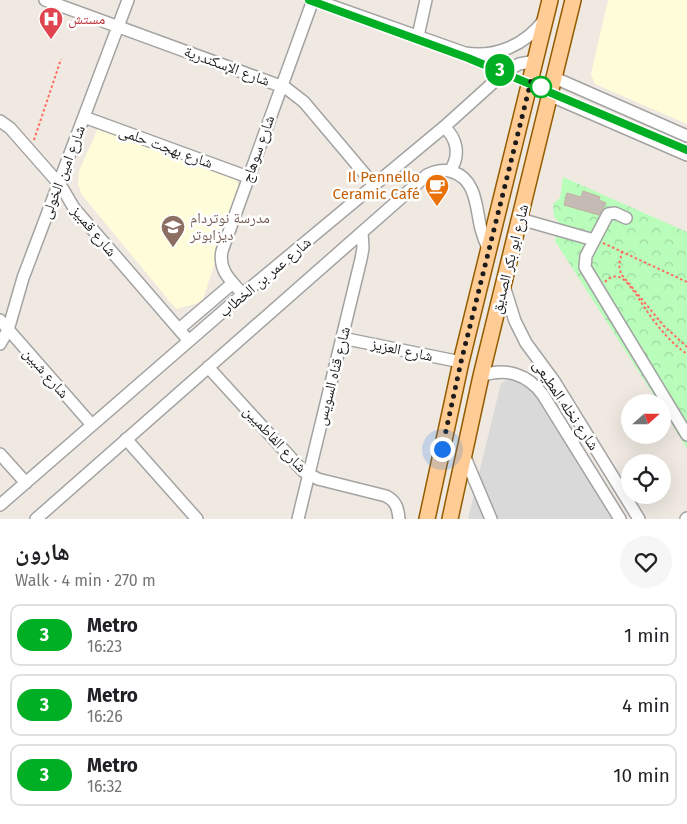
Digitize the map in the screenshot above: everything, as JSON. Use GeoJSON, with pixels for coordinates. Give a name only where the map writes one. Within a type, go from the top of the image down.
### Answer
{"type":"FeatureCollection","features":[{"type":"Feature","properties":{"kind":"main road","name":"شارع ابو بكر الصديق"},"geometry":{"type":"LineString","coordinates":[[427,519],[461,362],[490,251],[550,0]]}},
{"type":"Feature","properties":{"kind":"main road","name":"شارع ابو بكر الصديق"},"geometry":{"type":"LineString","coordinates":[[450,519],[481,376],[573,0]]}},
{"type":"Feature","properties":{"kind":"street","name":"شارع الإسكندرية"},"geometry":{"type":"LineString","coordinates":[[45,0],[282,86],[304,102],[374,185]]}},
{"type":"Feature","properties":{"kind":"street","name":"شارع امين الخولى"},"geometry":{"type":"LineString","coordinates":[[0,344],[8,330],[23,278],[128,0]]}},
{"type":"Feature","properties":{"kind":"street"},"geometry":{"type":"LineString","coordinates":[[314,0],[466,53],[489,54],[518,44],[531,34],[546,17]]}},
{"type":"Feature","properties":{"kind":"street","name":"شارع سوهاج"},"geometry":{"type":"LineString","coordinates":[[243,294],[223,269],[221,255],[314,0]]}},
{"type":"Feature","properties":{"kind":"street"},"geometry":{"type":"LineString","coordinates":[[418,36],[426,0]]}},
{"type":"Feature","properties":{"kind":"street","name":"شارع عمر بن الخطاب"},"geometry":{"type":"LineString","coordinates":[[0,505],[243,294],[512,68],[527,61],[536,61]]}},
{"type":"Feature","properties":{"kind":"street"},"geometry":{"type":"LineString","coordinates":[[555,78],[687,136]]}},
{"type":"Feature","properties":{"kind":"street"},"geometry":{"type":"LineString","coordinates":[[551,96],[687,155]]}},
{"type":"Feature","properties":{"kind":"street","name":"شارع بهجت حلمى"},"geometry":{"type":"LineString","coordinates":[[84,117],[248,177]]}},
{"type":"Feature","properties":{"kind":"street","name":"شارع قمبيز"},"geometry":{"type":"LineString","coordinates":[[0,121],[10,128],[59,184],[74,208],[189,341]]}},
{"type":"Feature","properties":{"kind":"street"},"geometry":{"type":"LineString","coordinates":[[444,127],[452,135],[456,146],[456,159],[450,171],[463,178],[472,189],[482,233],[490,251]]}},
{"type":"Feature","properties":{"kind":"street","name":"شارع عمر بن الخطاب"},"geometry":{"type":"LineString","coordinates":[[36,519],[427,176],[440,170],[450,171]]}},
{"type":"Feature","properties":{"kind":"street"},"geometry":{"type":"LineString","coordinates":[[626,218],[615,213],[608,214],[586,256],[585,267],[687,435]]}},
{"type":"Feature","properties":{"kind":"street"},"geometry":{"type":"LineString","coordinates":[[520,219],[594,240]]}},
{"type":"Feature","properties":{"kind":"street","name":"شارع قناه السويس"},"geometry":{"type":"LineString","coordinates":[[298,519],[362,256],[362,232]]}},
{"type":"Feature","properties":{"kind":"street"},"geometry":{"type":"LineString","coordinates":[[179,329],[233,283]]}},
{"type":"Feature","properties":{"kind":"street","name":"شارع نخله المطيعى"},"geometry":{"type":"LineString","coordinates":[[504,285],[512,315],[526,343],[554,381],[639,519]]}},
{"type":"Feature","properties":{"kind":"street","name":"شارع شبين"},"geometry":{"type":"LineString","coordinates":[[0,320],[92,426]]}},
{"type":"Feature","properties":{"kind":"street","name":"شارع العزيز"},"geometry":{"type":"LineString","coordinates":[[342,338],[461,362]]}},
{"type":"Feature","properties":{"kind":"street","name":"شارع الفاطميين"},"geometry":{"type":"LineString","coordinates":[[208,367],[300,469],[309,476],[318,479],[386,496],[396,505],[399,519]]}},
{"type":"Feature","properties":{"kind":"street","name":"شارع نخله المطيعى"},"geometry":{"type":"LineString","coordinates":[[481,376],[497,372],[508,372],[523,377],[536,386],[543,394],[620,519]]}},
{"type":"Feature","properties":{"kind":"street"},"geometry":{"type":"LineString","coordinates":[[126,440],[198,519]]}},
{"type":"Feature","properties":{"kind":"street"},"geometry":{"type":"LineString","coordinates":[[0,454],[26,483]]}},
{"type":"Feature","properties":{"kind":"street"},"geometry":{"type":"LineString","coordinates":[[464,454],[491,519]]}},
{"type":"Feature","properties":{"kind":"street"},"geometry":{"type":"LineString","coordinates":[[46,510],[54,519]]}},
{"type":"Feature","properties":{"kind":"path"},"geometry":{"type":"LineString","coordinates":[[30,152],[62,59]]}},
{"type":"Feature","properties":{"kind":"path"},"geometry":{"type":"LineString","coordinates":[[594,240],[687,282]]}},
{"type":"Feature","properties":{"kind":"path"},"geometry":{"type":"LineString","coordinates":[[622,251],[619,265],[621,274],[654,316],[687,347]]}},
{"type":"Feature","properties":{"kind":"path"},"geometry":{"type":"LineString","coordinates":[[600,294],[609,278],[616,277],[622,279],[633,291],[653,320],[677,347],[687,354]]}},
{"type":"Feature","properties":{"kind":"shaded area"},"geometry":{"type":"Polygon","coordinates":[[[608,0],[687,0],[687,124],[595,84],[591,74],[608,0]]]}},
{"type":"Feature","properties":{"kind":"shaded area","name":"مدرسة نوتردام ديزابوتر"},"geometry":{"type":"Polygon","coordinates":[[[99,126],[235,178],[240,187],[202,302],[176,309],[82,195],[78,184],[79,171],[99,126]]]}},
{"type":"Feature","properties":{"kind":"shaded area"},"geometry":{"type":"Polygon","coordinates":[[[514,378],[535,390],[616,519],[468,519],[501,383],[514,378]]]}},
{"type":"Feature","properties":{"kind":"green space"},"geometry":{"type":"Polygon","coordinates":[[[563,177],[687,232],[687,449],[671,423],[671,394],[653,394],[555,241],[559,223],[554,217],[553,204],[560,198],[563,177]]]}},
{"type":"Feature","properties":{"kind":"building"},"geometry":{"type":"Polygon","coordinates":[[[583,191],[600,197],[599,200],[606,203],[599,215],[564,205],[567,193],[581,197],[583,191]]]}},
{"type":"Feature","properties":{"kind":"metro line","name":"3"},"geometry":{"type":"LineString","coordinates":[[309,0],[468,58],[587,106],[687,150]]}},
{"type":"Feature","properties":{"kind":"place","name":"مستش"},"geometry":{"type":"Point","coordinates":[51,40]}},
{"type":"Feature","properties":{"kind":"place","name":"Il Pennello Ceramic Café"},"geometry":{"type":"Point","coordinates":[437,207]}},
{"type":"Feature","properties":{"kind":"place","name":"مدرسة نوتردام ديزابوتر"},"geometry":{"type":"Point","coordinates":[173,248]}},
{"type":"Feature","properties":{"kind":"route"},"geometry":{"type":"LineString","coordinates":[[442,449],[461,362],[532,77],[541,87]]}}]}
